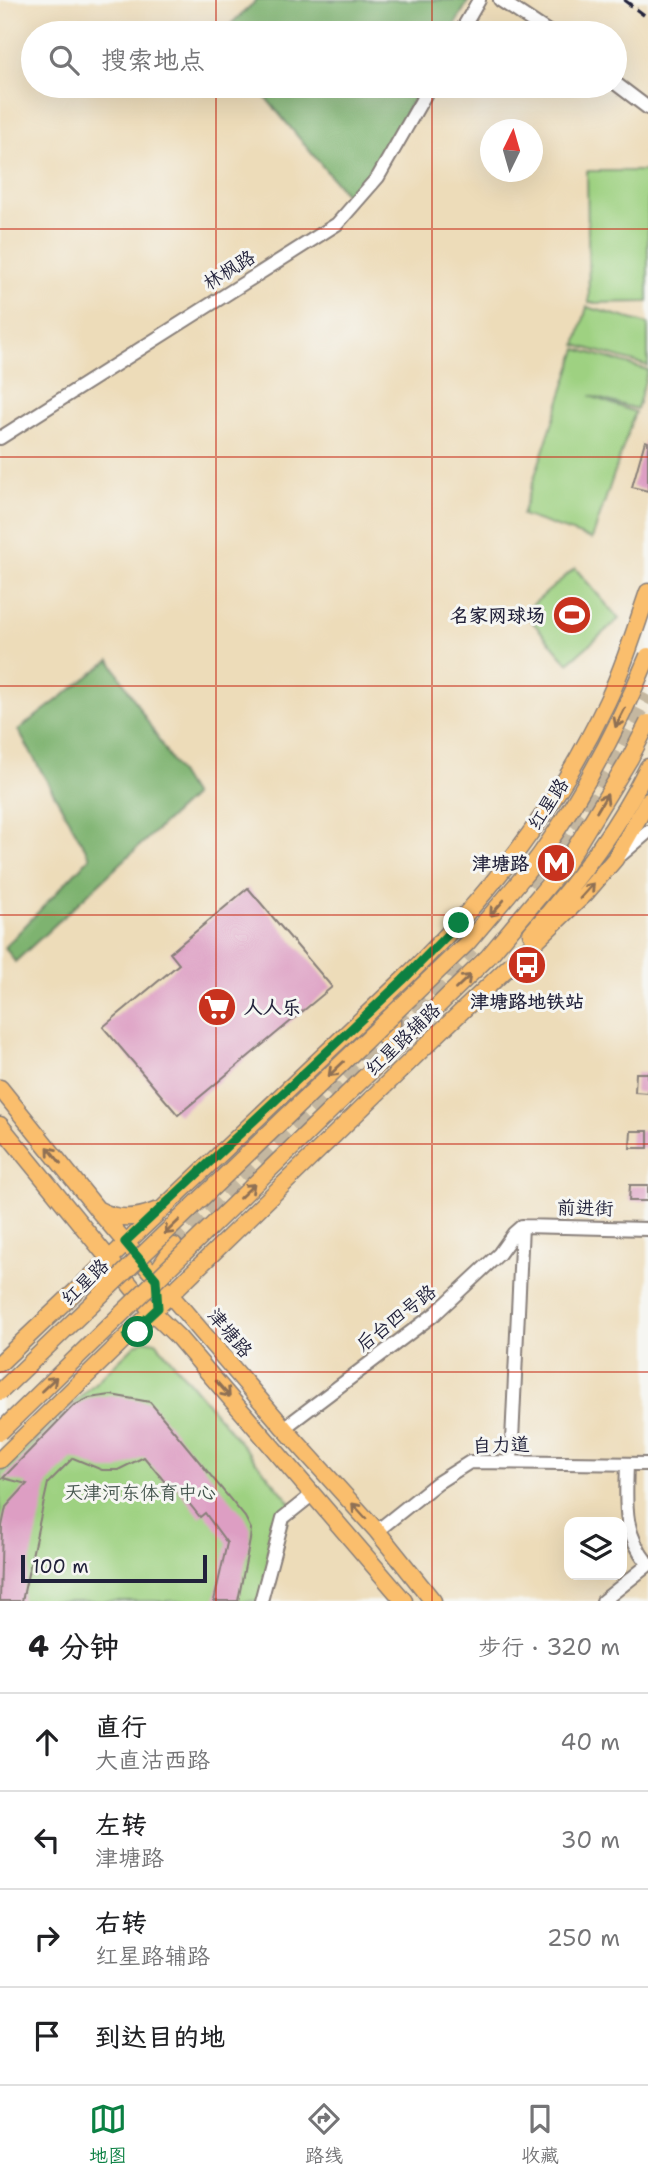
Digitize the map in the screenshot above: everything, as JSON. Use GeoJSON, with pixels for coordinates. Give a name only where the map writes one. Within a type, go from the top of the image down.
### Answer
{"type":"FeatureCollection","features":[{"type":"Feature","properties":{"kind":"main road"},"geometry":{"type":"LineString","coordinates":[[0,1363],[403,980],[475,905],[533,832],[560,790],[608,701],[648,592]]}},
{"type":"Feature","properties":{"kind":"main road","name":"红星路"},"geometry":{"type":"LineString","coordinates":[[0,1392],[468,942],[512,891],[564,819],[591,776],[632,696],[648,656]]}},
{"type":"Feature","properties":{"kind":"main road"},"geometry":{"type":"LineString","coordinates":[[0,1432],[488,957],[565,865],[630,758],[648,723]]}},
{"type":"Feature","properties":{"kind":"main road"},"geometry":{"type":"LineString","coordinates":[[439,1032],[561,899],[595,857],[630,802],[648,767]]}},
{"type":"Feature","properties":{"kind":"main road","name":"红星路辅路"},"geometry":{"type":"LineString","coordinates":[[0,1460],[439,1032],[585,894],[615,859],[648,801]]}},
{"type":"Feature","properties":{"kind":"main road"},"geometry":{"type":"LineString","coordinates":[[385,1038],[392,1024],[394,999],[403,980]]}},
{"type":"Feature","properties":{"kind":"main road","name":"津塘路"},"geometry":{"type":"LineString","coordinates":[[0,1088],[156,1279],[377,1531],[433,1601]]}},
{"type":"Feature","properties":{"kind":"main road"},"geometry":{"type":"LineString","coordinates":[[0,1125],[88,1232],[403,1600]]}},
{"type":"Feature","properties":{"kind":"main road"},"geometry":{"type":"LineString","coordinates":[[97,1209],[110,1215],[131,1217],[151,1213],[164,1206]]}},
{"type":"Feature","properties":{"kind":"main road"},"geometry":{"type":"LineString","coordinates":[[155,1310],[156,1279],[160,1267],[174,1246]]}},
{"type":"Feature","properties":{"kind":"main road"},"geometry":{"type":"LineString","coordinates":[[111,1256],[156,1279],[180,1276],[204,1262]]}},
{"type":"Feature","properties":{"kind":"main road"},"geometry":{"type":"LineString","coordinates":[[193,1321],[190,1291],[204,1262]]}},
{"type":"Feature","properties":{"kind":"main road"},"geometry":{"type":"LineString","coordinates":[[127,1337],[151,1329],[178,1337]]}},
{"type":"Feature","properties":{"kind":"street"},"geometry":{"type":"LineString","coordinates":[[467,21],[479,0]]}},
{"type":"Feature","properties":{"kind":"street"},"geometry":{"type":"LineString","coordinates":[[499,0],[531,21]]}},
{"type":"Feature","properties":{"kind":"street"},"geometry":{"type":"LineString","coordinates":[[627,92],[648,108]]}},
{"type":"Feature","properties":{"kind":"street","name":"林枫路"},"geometry":{"type":"LineString","coordinates":[[0,438],[337,224],[378,177],[423,98]]}},
{"type":"Feature","properties":{"kind":"street"},"geometry":{"type":"LineString","coordinates":[[615,859],[648,832]]}},
{"type":"Feature","properties":{"kind":"street"},"geometry":{"type":"LineString","coordinates":[[511,1462],[522,1226]]}},
{"type":"Feature","properties":{"kind":"street","name":"前进街"},"geometry":{"type":"LineString","coordinates":[[522,1226],[648,1229]]}},
{"type":"Feature","properties":{"kind":"street","name":"后台四号路"},"geometry":{"type":"LineString","coordinates":[[284,1428],[436,1313],[499,1254],[522,1226]]}},
{"type":"Feature","properties":{"kind":"street","name":"自力道"},"geometry":{"type":"LineString","coordinates":[[377,1531],[438,1483],[470,1462],[648,1464]]}},
{"type":"Feature","properties":{"kind":"street"},"geometry":{"type":"LineString","coordinates":[[603,1601],[648,1564],[640,1554],[626,1522],[627,1464]]}},
{"type":"Feature","properties":{"kind":"street"},"geometry":{"type":"LineString","coordinates":[[261,1601],[283,1518],[313,1494]]}},
{"type":"Feature","properties":{"kind":"green space"},"geometry":{"type":"Polygon","coordinates":[[[257,0],[469,0],[457,21],[234,21],[257,0]]]}},
{"type":"Feature","properties":{"kind":"green space"},"geometry":{"type":"Polygon","coordinates":[[[266,98],[414,98],[374,169],[347,196],[266,98]]]}},
{"type":"Feature","properties":{"kind":"green space"},"geometry":{"type":"Polygon","coordinates":[[[587,171],[648,171],[648,302],[589,303],[587,171]]]}},
{"type":"Feature","properties":{"kind":"green space"},"geometry":{"type":"Polygon","coordinates":[[[587,307],[648,324],[648,366],[576,345],[587,307]]]}},
{"type":"Feature","properties":{"kind":"green space"},"geometry":{"type":"Polygon","coordinates":[[[577,349],[648,370],[637,409],[590,396],[635,412],[592,539],[522,515],[577,349]]]}},
{"type":"Feature","properties":{"kind":"green space","name":"名家网球场"},"geometry":{"type":"Polygon","coordinates":[[[575,568],[619,619],[568,663],[524,612],[575,568]]]}},
{"type":"Feature","properties":{"kind":"green space"},"geometry":{"type":"Polygon","coordinates":[[[110,660],[193,796],[15,962],[5,947],[90,857],[18,730],[110,660]]]}},
{"type":"Feature","properties":{"kind":"green space","name":"天津河东体育中心"},"geometry":{"type":"Polygon","coordinates":[[[144,1340],[156,1342],[291,1503],[266,1601],[0,1601],[0,1473],[135,1345],[144,1340]]]}},
{"type":"Feature","properties":{"kind":"building"},"geometry":{"type":"Polygon","coordinates":[[[645,441],[648,442],[648,491],[632,487],[645,441]]]}},
{"type":"Feature","properties":{"kind":"building","name":"人人乐"},"geometry":{"type":"Polygon","coordinates":[[[248,888],[332,987],[178,1115],[103,1027],[179,964],[170,953],[248,888]]]}},
{"type":"Feature","properties":{"kind":"building"},"geometry":{"type":"Polygon","coordinates":[[[636,1073],[648,1073],[648,1093],[635,1092],[636,1073]]]}},
{"type":"Feature","properties":{"kind":"building"},"geometry":{"type":"Polygon","coordinates":[[[631,1131],[648,1131],[648,1148],[630,1148],[631,1131]]]}},
{"type":"Feature","properties":{"kind":"building"},"geometry":{"type":"Polygon","coordinates":[[[630,1185],[648,1185],[648,1201],[629,1201],[630,1185]]]}},
{"type":"Feature","properties":{"kind":"building"},"geometry":{"type":"Polygon","coordinates":[[[111,1395],[150,1402],[245,1517],[251,1529],[238,1601],[214,1601],[227,1543],[205,1513],[200,1517],[176,1487],[169,1487],[144,1457],[118,1470],[102,1470],[73,1458],[48,1483],[22,1601],[0,1601],[2,1526],[6,1507],[27,1484],[3,1478],[73,1406],[89,1398],[111,1395]]]}},
{"type":"Feature","properties":{"kind":"tunnel"},"geometry":{"type":"LineString","coordinates":[[527,883],[586,809],[648,695]]}},
{"type":"Feature","properties":{"kind":"tunnel"},"geometry":{"type":"LineString","coordinates":[[174,1246],[398,1026],[471,948]]}},
{"type":"Feature","properties":{"kind":"railway"},"geometry":{"type":"LineString","coordinates":[[624,0],[648,18]]}},
{"type":"Feature","properties":{"kind":"place","name":"名家网球场"},"geometry":{"type":"Point","coordinates":[572,615]}},
{"type":"Feature","properties":{"kind":"place","name":"津塘路"},"geometry":{"type":"Point","coordinates":[556,863]}},
{"type":"Feature","properties":{"kind":"place","name":"津塘路地铁站"},"geometry":{"type":"Point","coordinates":[527,965]}},
{"type":"Feature","properties":{"kind":"place","name":"人人乐"},"geometry":{"type":"Point","coordinates":[217,1007]}},
{"type":"Feature","properties":{"kind":"route"},"geometry":{"type":"LineString","coordinates":[[138,1332],[127,1337],[158,1308],[156,1279],[125,1242],[403,980],[459,923]]}}]}
